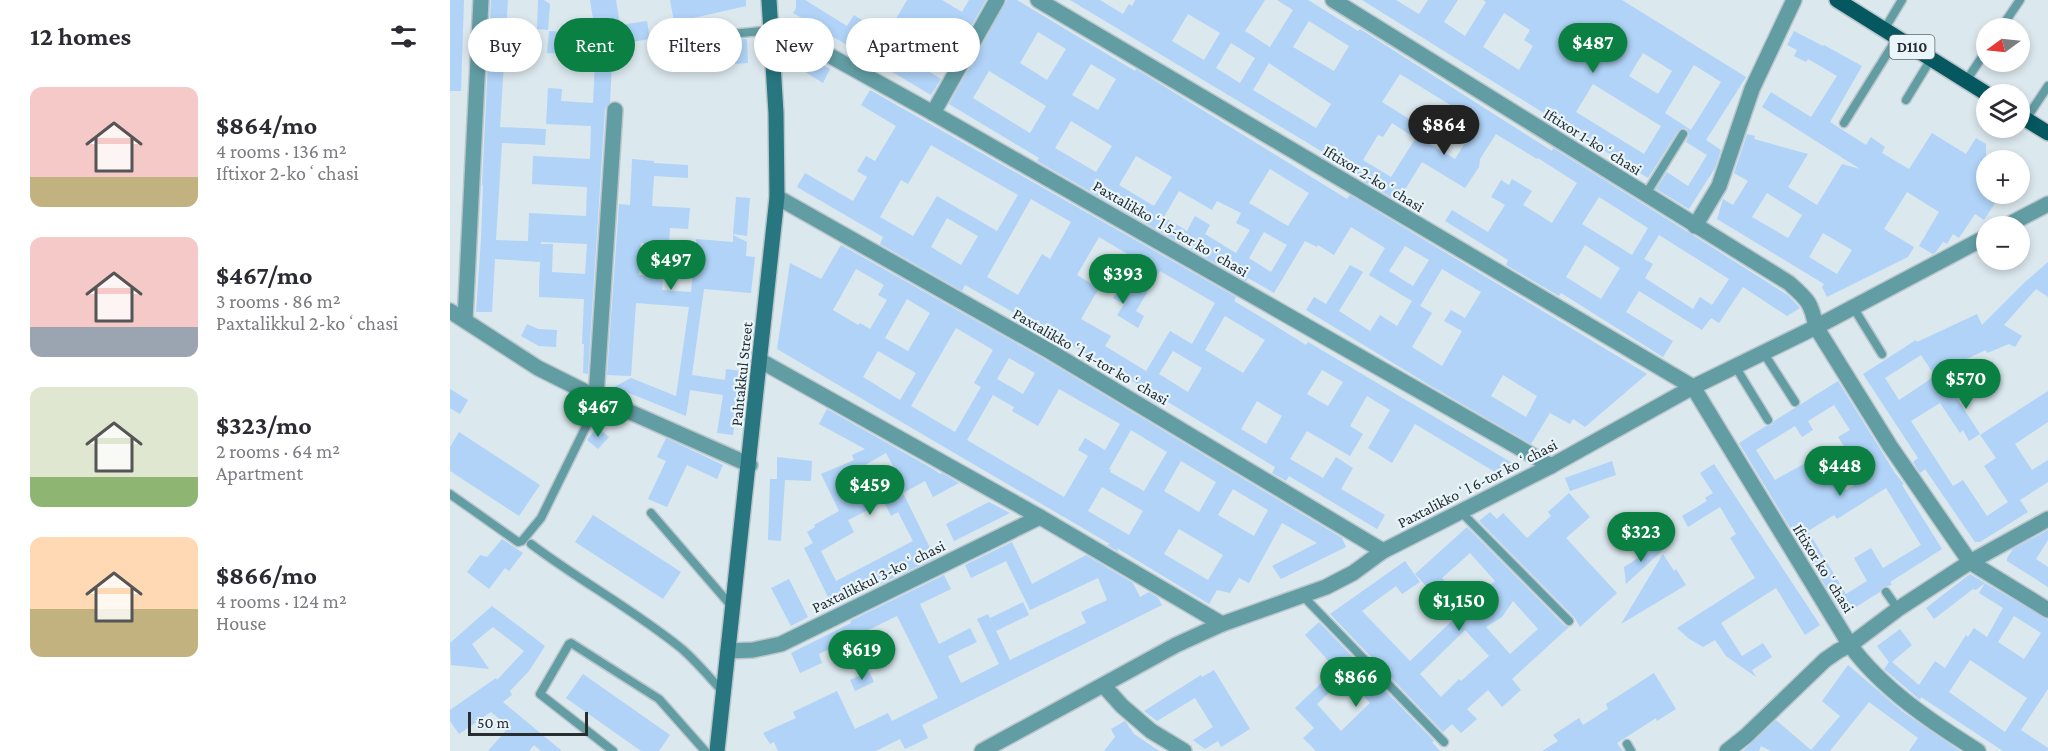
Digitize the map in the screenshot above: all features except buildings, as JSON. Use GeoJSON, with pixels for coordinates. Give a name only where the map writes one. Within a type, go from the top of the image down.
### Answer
{"type":"FeatureCollection","features":[{"type":"Feature","properties":{"kind":"main road","name":"D110"},"geometry":{"type":"LineString","coordinates":[[1837,0],[1976,87]]}},
{"type":"Feature","properties":{"kind":"main road"},"geometry":{"type":"LineString","coordinates":[[2030,122],[2048,133]]}},
{"type":"Feature","properties":{"kind":"street"},"geometry":{"type":"LineString","coordinates":[[465,320],[480,0]]}},
{"type":"Feature","properties":{"kind":"street","name":"Pahtakkul Street"},"geometry":{"type":"LineString","coordinates":[[769,0],[770,18]]}},
{"type":"Feature","properties":{"kind":"street"},"geometry":{"type":"LineString","coordinates":[[933,113],[998,0]]}},
{"type":"Feature","properties":{"kind":"street","name":"Iftixor 2-koʻchasi"},"geometry":{"type":"LineString","coordinates":[[1038,0],[1693,387]]}},
{"type":"Feature","properties":{"kind":"street","name":"Iftixor 1-koʻchasi"},"geometry":{"type":"LineString","coordinates":[[1333,0],[1789,284],[1812,307],[1816,327]]}},
{"type":"Feature","properties":{"kind":"street"},"geometry":{"type":"LineString","coordinates":[[1695,226],[1719,186],[1752,89],[1794,0]]}},
{"type":"Feature","properties":{"kind":"street","name":"Paxtalikkoʻl 5-tor koʻchasi"},"geometry":{"type":"LineString","coordinates":[[834,60],[933,113],[1551,466]]}},
{"type":"Feature","properties":{"kind":"street","name":"Pahtakkul Street"},"geometry":{"type":"LineString","coordinates":[[717,751],[750,465],[777,197],[774,72]]}},
{"type":"Feature","properties":{"kind":"street"},"geometry":{"type":"LineString","coordinates":[[598,398],[615,110]]}},
{"type":"Feature","properties":{"kind":"street","name":"Paxtalikkoʻl 4-tor koʻchasi"},"geometry":{"type":"LineString","coordinates":[[777,197],[1051,352],[1383,551]]}},
{"type":"Feature","properties":{"kind":"street"},"geometry":{"type":"LineString","coordinates":[[2025,216],[2048,204]]}},
{"type":"Feature","properties":{"kind":"street","name":"Paxtalikkoʻl 6-tor koʻchasi"},"geometry":{"type":"LineString","coordinates":[[982,751],[1001,747],[1176,645],[1222,624],[1326,587],[1353,573],[1383,551],[1551,466],[1693,387],[1816,327],[1976,242]]}},
{"type":"Feature","properties":{"kind":"street"},"geometry":{"type":"LineString","coordinates":[[450,311],[538,368],[598,398],[750,465]]}},
{"type":"Feature","properties":{"kind":"street"},"geometry":{"type":"LineString","coordinates":[[1816,327],[1890,447],[1970,562],[2048,610]]}},
{"type":"Feature","properties":{"kind":"street"},"geometry":{"type":"LineString","coordinates":[[761,361],[1040,517],[1222,624]]}},
{"type":"Feature","properties":{"kind":"street","name":"Iftixor koʻchasi"},"geometry":{"type":"LineString","coordinates":[[1693,387],[1850,645],[1864,664],[1946,731],[1978,751]]}},
{"type":"Feature","properties":{"kind":"street","name":"Paxtalikkul 3-koʻchasi"},"geometry":{"type":"LineString","coordinates":[[728,651],[753,650],[781,644],[1040,517]]}},
{"type":"Feature","properties":{"kind":"street"},"geometry":{"type":"LineString","coordinates":[[1727,751],[1754,729],[1825,660],[1970,562],[2048,519]]}},
{"type":"Feature","properties":{"kind":"street"},"geometry":{"type":"LineString","coordinates":[[1104,686],[1122,706],[1151,731],[1184,751]]}},
{"type":"Feature","properties":{"kind":"lane"},"geometry":{"type":"LineString","coordinates":[[1844,123],[1891,34],[1902,0]]}},
{"type":"Feature","properties":{"kind":"lane"},"geometry":{"type":"LineString","coordinates":[[2008,18],[2020,0]]}},
{"type":"Feature","properties":{"kind":"lane"},"geometry":{"type":"LineString","coordinates":[[1906,100],[1931,59]]}},
{"type":"Feature","properties":{"kind":"lane"},"geometry":{"type":"LineString","coordinates":[[1966,81],[1976,66]]}},
{"type":"Feature","properties":{"kind":"lane"},"geometry":{"type":"LineString","coordinates":[[2030,107],[2048,86]]}},
{"type":"Feature","properties":{"kind":"lane"},"geometry":{"type":"LineString","coordinates":[[1646,194],[1683,134]]}},
{"type":"Feature","properties":{"kind":"lane"},"geometry":{"type":"LineString","coordinates":[[1853,307],[1882,354]]}},
{"type":"Feature","properties":{"kind":"lane"},"geometry":{"type":"LineString","coordinates":[[1763,352],[1795,402]]}},
{"type":"Feature","properties":{"kind":"lane"},"geometry":{"type":"LineString","coordinates":[[1735,366],[1768,420]]}},
{"type":"Feature","properties":{"kind":"lane"},"geometry":{"type":"LineString","coordinates":[[450,494],[518,542],[522,541],[541,518],[598,398]]}},
{"type":"Feature","properties":{"kind":"lane"},"geometry":{"type":"LineString","coordinates":[[1461,512],[1569,621]]}},
{"type":"Feature","properties":{"kind":"lane"},"geometry":{"type":"LineString","coordinates":[[651,513],[734,608]]}},
{"type":"Feature","properties":{"kind":"lane"},"geometry":{"type":"LineString","coordinates":[[531,544],[624,606],[683,650],[724,693]]}},
{"type":"Feature","properties":{"kind":"lane"},"geometry":{"type":"LineString","coordinates":[[1886,592],[1898,609]]}},
{"type":"Feature","properties":{"kind":"lane"},"geometry":{"type":"LineString","coordinates":[[1302,595],[1444,742]]}},
{"type":"Feature","properties":{"kind":"lane"},"geometry":{"type":"LineString","coordinates":[[613,751],[540,694],[571,643],[659,699],[705,751]]}}]}
